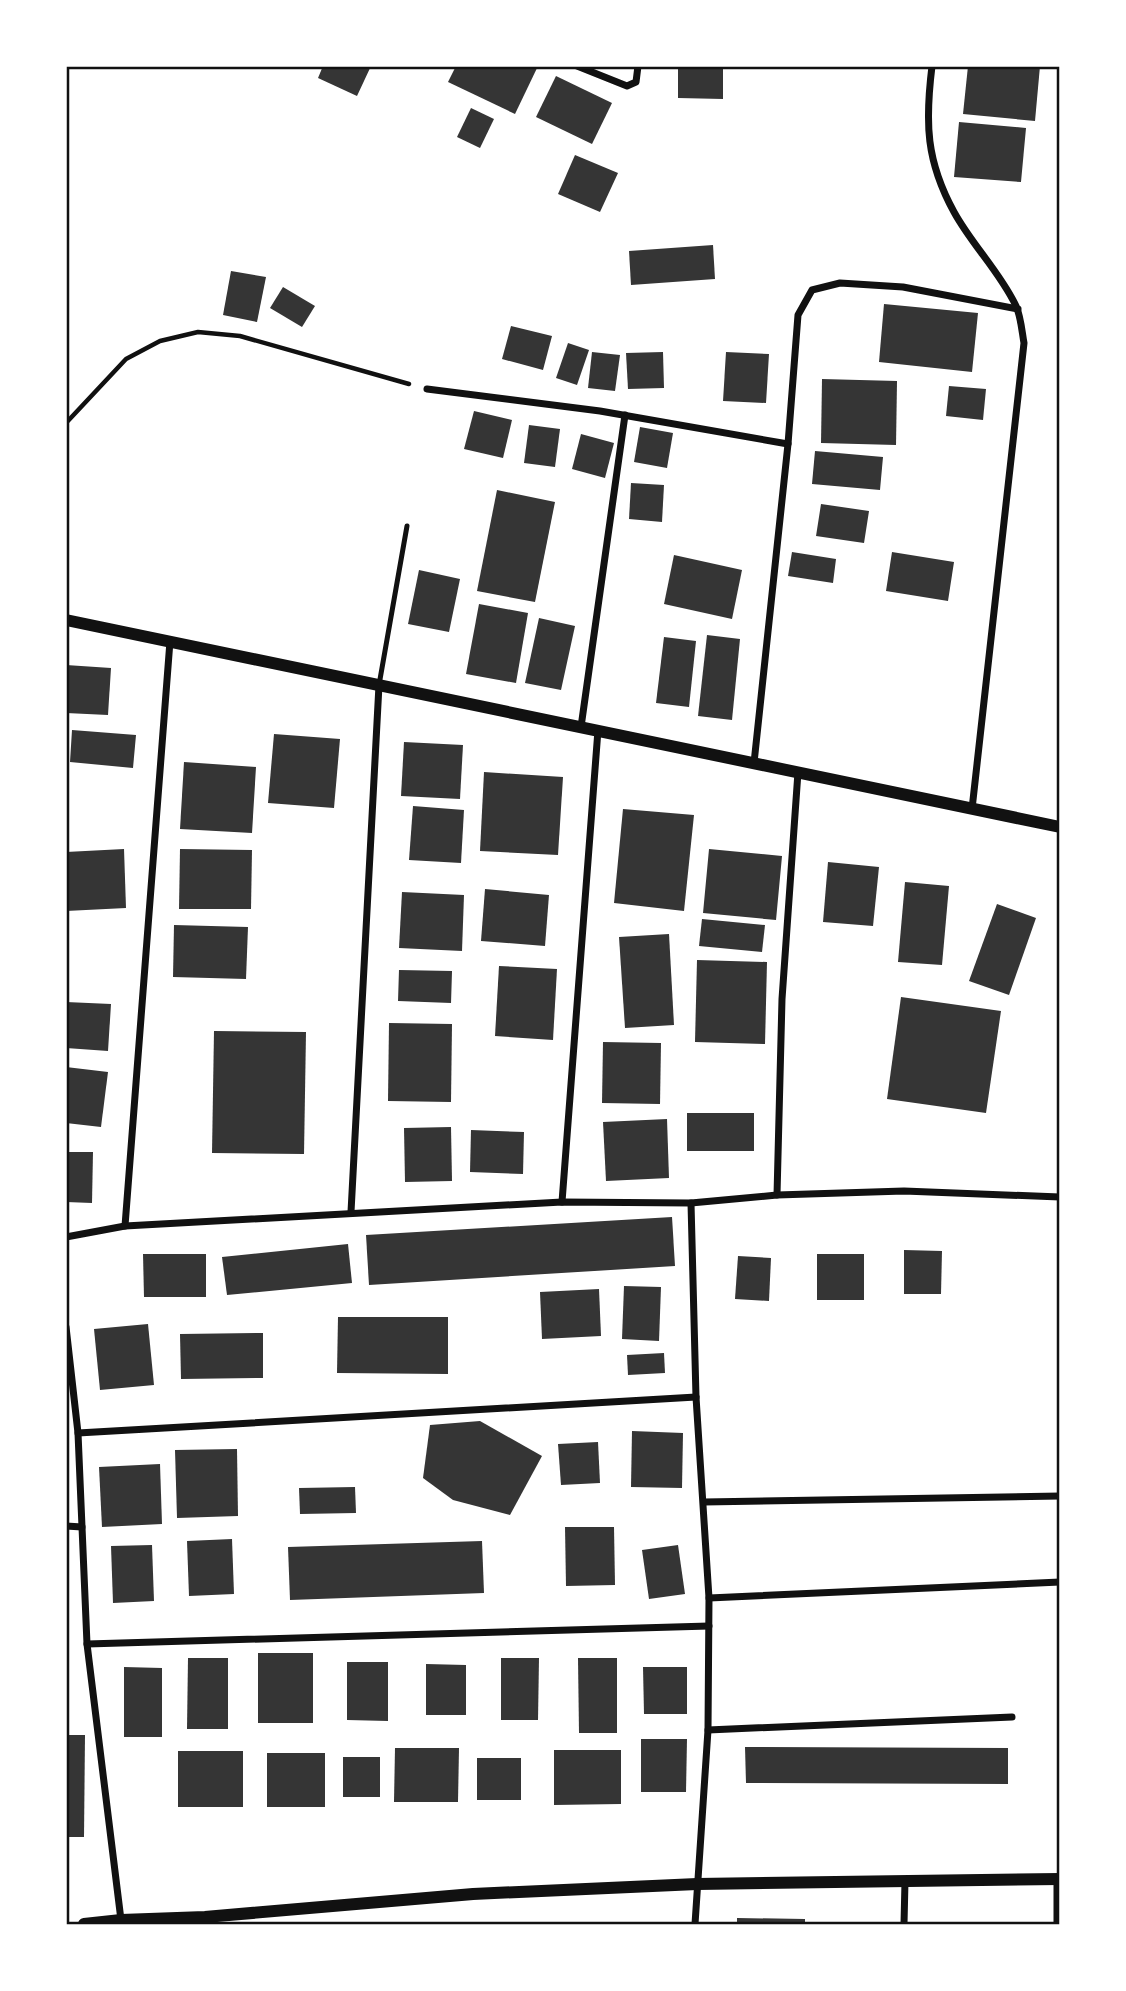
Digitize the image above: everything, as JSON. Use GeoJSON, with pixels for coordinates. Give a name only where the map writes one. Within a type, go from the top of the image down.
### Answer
{"type":"FeatureCollection","features":[{"type":"Feature","properties":{"kind":"street"},"geometry":{"type":"LineString","coordinates":[[577,66],[627,86],[636,82],[638,66]]}},
{"type":"Feature","properties":{"kind":"street"},"geometry":{"type":"LineString","coordinates":[[932,66],[927,125],[930,154],[954,213],[998,274],[1018,309],[1024,343],[972,809]]}},
{"type":"Feature","properties":{"kind":"street"},"geometry":{"type":"LineString","coordinates":[[754,763],[788,444],[798,315],[812,290],[840,283],[903,287],[1018,309]]}},
{"type":"Feature","properties":{"kind":"street"},"geometry":{"type":"LineString","coordinates":[[427,389],[625,415],[788,444]]}},
{"type":"Feature","properties":{"kind":"street"},"geometry":{"type":"LineString","coordinates":[[581,727],[625,415]]}},
{"type":"Feature","properties":{"kind":"street"},"geometry":{"type":"LineString","coordinates":[[66,620],[1059,827]]}},
{"type":"Feature","properties":{"kind":"street"},"geometry":{"type":"LineString","coordinates":[[125,1226],[170,641]]}},
{"type":"Feature","properties":{"kind":"street"},"geometry":{"type":"LineString","coordinates":[[351,1212],[379,685]]}},
{"type":"Feature","properties":{"kind":"street"},"geometry":{"type":"LineString","coordinates":[[562,1202],[598,730]]}},
{"type":"Feature","properties":{"kind":"street"},"geometry":{"type":"LineString","coordinates":[[777,1195],[782,999],[798,772]]}},
{"type":"Feature","properties":{"kind":"street"},"geometry":{"type":"LineString","coordinates":[[66,1237],[125,1226],[562,1202],[691,1203],[777,1195],[904,1191],[1059,1197]]}},
{"type":"Feature","properties":{"kind":"street"},"geometry":{"type":"LineString","coordinates":[[691,1203],[696,1397],[705,1502],[709,1598],[708,1730],[695,1924]]}},
{"type":"Feature","properties":{"kind":"street"},"geometry":{"type":"LineString","coordinates":[[66,1326],[78,1433],[87,1644],[121,1922]]}},
{"type":"Feature","properties":{"kind":"street"},"geometry":{"type":"LineString","coordinates":[[78,1433],[696,1397]]}},
{"type":"Feature","properties":{"kind":"street"},"geometry":{"type":"LineString","coordinates":[[705,1502],[1059,1496]]}},
{"type":"Feature","properties":{"kind":"street"},"geometry":{"type":"LineString","coordinates":[[66,1526],[82,1527]]}},
{"type":"Feature","properties":{"kind":"street"},"geometry":{"type":"LineString","coordinates":[[709,1598],[1059,1582]]}},
{"type":"Feature","properties":{"kind":"street"},"geometry":{"type":"LineString","coordinates":[[87,1644],[709,1626]]}},
{"type":"Feature","properties":{"kind":"street"},"geometry":{"type":"LineString","coordinates":[[708,1730],[1012,1717]]}},
{"type":"Feature","properties":{"kind":"street"},"geometry":{"type":"LineString","coordinates":[[84,1924],[205,1921],[473,1894],[697,1884],[1058,1879],[1057,1924]]}},
{"type":"Feature","properties":{"kind":"street"},"geometry":{"type":"LineString","coordinates":[[904,1924],[905,1881]]}},
{"type":"Feature","properties":{"kind":"lane"},"geometry":{"type":"LineString","coordinates":[[379,685],[407,527]]}},
{"type":"Feature","properties":{"kind":"path"},"geometry":{"type":"LineString","coordinates":[[66,423],[126,359],[160,341],[198,332],[240,336],[427,389]]}},
{"type":"Feature","properties":{"kind":"building"},"geometry":{"type":"Polygon","coordinates":[[[323,66],[371,66],[357,96],[318,78],[323,66]]]}},
{"type":"Feature","properties":{"kind":"building"},"geometry":{"type":"Polygon","coordinates":[[[456,66],[538,66],[515,114],[448,82],[456,66]]]}},
{"type":"Feature","properties":{"kind":"building"},"geometry":{"type":"Polygon","coordinates":[[[678,66],[723,66],[723,99],[678,98],[678,66]]]}},
{"type":"Feature","properties":{"kind":"building"},"geometry":{"type":"Polygon","coordinates":[[[968,66],[1040,66],[1035,121],[963,114],[968,66]]]}},
{"type":"Feature","properties":{"kind":"building"},"geometry":{"type":"Polygon","coordinates":[[[556,76],[612,103],[592,144],[536,117],[556,76]]]}},
{"type":"Feature","properties":{"kind":"building"},"geometry":{"type":"Polygon","coordinates":[[[471,108],[494,119],[480,148],[457,137],[471,108]]]}},
{"type":"Feature","properties":{"kind":"building"},"geometry":{"type":"Polygon","coordinates":[[[959,122],[1026,128],[1021,182],[954,177],[959,122]]]}},
{"type":"Feature","properties":{"kind":"building"},"geometry":{"type":"Polygon","coordinates":[[[575,155],[618,173],[600,212],[558,194],[575,155]]]}},
{"type":"Feature","properties":{"kind":"building"},"geometry":{"type":"Polygon","coordinates":[[[713,245],[715,279],[631,285],[629,251],[713,245]]]}},
{"type":"Feature","properties":{"kind":"building"},"geometry":{"type":"Polygon","coordinates":[[[231,271],[266,277],[257,322],[223,315],[231,271]]]}},
{"type":"Feature","properties":{"kind":"building"},"geometry":{"type":"Polygon","coordinates":[[[283,287],[315,306],[302,327],[270,308],[283,287]]]}},
{"type":"Feature","properties":{"kind":"building"},"geometry":{"type":"Polygon","coordinates":[[[884,304],[978,313],[972,372],[879,362],[884,304]]]}},
{"type":"Feature","properties":{"kind":"building"},"geometry":{"type":"Polygon","coordinates":[[[511,326],[552,336],[543,370],[502,359],[511,326]]]}},
{"type":"Feature","properties":{"kind":"building"},"geometry":{"type":"Polygon","coordinates":[[[568,343],[589,350],[577,385],[556,378],[568,343]]]}},
{"type":"Feature","properties":{"kind":"building"},"geometry":{"type":"Polygon","coordinates":[[[592,352],[620,355],[615,391],[588,388],[592,352]]]}},
{"type":"Feature","properties":{"kind":"building"},"geometry":{"type":"Polygon","coordinates":[[[663,352],[664,388],[628,389],[626,353],[663,352]]]}},
{"type":"Feature","properties":{"kind":"building"},"geometry":{"type":"Polygon","coordinates":[[[726,352],[769,354],[766,403],[723,401],[726,352]]]}},
{"type":"Feature","properties":{"kind":"building"},"geometry":{"type":"Polygon","coordinates":[[[822,379],[897,381],[896,445],[821,443],[822,379]]]}},
{"type":"Feature","properties":{"kind":"building"},"geometry":{"type":"Polygon","coordinates":[[[949,386],[986,389],[983,420],[946,416],[949,386]]]}},
{"type":"Feature","properties":{"kind":"building"},"geometry":{"type":"Polygon","coordinates":[[[474,411],[512,420],[503,458],[464,449],[474,411]]]}},
{"type":"Feature","properties":{"kind":"building"},"geometry":{"type":"Polygon","coordinates":[[[529,425],[560,429],[555,467],[524,463],[529,425]]]}},
{"type":"Feature","properties":{"kind":"building"},"geometry":{"type":"Polygon","coordinates":[[[640,427],[673,433],[667,468],[634,462],[640,427]]]}},
{"type":"Feature","properties":{"kind":"building"},"geometry":{"type":"Polygon","coordinates":[[[581,434],[614,443],[605,478],[572,469],[581,434]]]}},
{"type":"Feature","properties":{"kind":"building"},"geometry":{"type":"Polygon","coordinates":[[[815,451],[883,457],[880,490],[812,484],[815,451]]]}},
{"type":"Feature","properties":{"kind":"building"},"geometry":{"type":"Polygon","coordinates":[[[631,483],[664,485],[662,522],[629,519],[631,483]]]}},
{"type":"Feature","properties":{"kind":"building"},"geometry":{"type":"Polygon","coordinates":[[[497,490],[555,502],[535,602],[477,591],[497,490]]]}},
{"type":"Feature","properties":{"kind":"building"},"geometry":{"type":"Polygon","coordinates":[[[821,504],[869,511],[864,543],[816,536],[821,504]]]}},
{"type":"Feature","properties":{"kind":"building"},"geometry":{"type":"Polygon","coordinates":[[[792,552],[836,559],[833,583],[788,576],[792,552]]]}},
{"type":"Feature","properties":{"kind":"building"},"geometry":{"type":"Polygon","coordinates":[[[892,552],[954,562],[948,601],[886,591],[892,552]]]}},
{"type":"Feature","properties":{"kind":"building"},"geometry":{"type":"Polygon","coordinates":[[[674,555],[742,570],[732,619],[664,604],[674,555]]]}},
{"type":"Feature","properties":{"kind":"building"},"geometry":{"type":"Polygon","coordinates":[[[419,570],[460,579],[449,632],[408,624],[419,570]]]}},
{"type":"Feature","properties":{"kind":"building"},"geometry":{"type":"Polygon","coordinates":[[[479,604],[528,613],[516,683],[466,674],[479,604]]]}},
{"type":"Feature","properties":{"kind":"building"},"geometry":{"type":"Polygon","coordinates":[[[539,618],[575,626],[561,690],[525,683],[539,618]]]}},
{"type":"Feature","properties":{"kind":"building"},"geometry":{"type":"Polygon","coordinates":[[[707,635],[740,639],[732,720],[698,716],[707,635]]]}},
{"type":"Feature","properties":{"kind":"building"},"geometry":{"type":"Polygon","coordinates":[[[664,637],[696,641],[689,707],[656,703],[664,637]]]}},
{"type":"Feature","properties":{"kind":"building"},"geometry":{"type":"Polygon","coordinates":[[[66,665],[111,668],[108,715],[66,713],[66,665]]]}},
{"type":"Feature","properties":{"kind":"building"},"geometry":{"type":"Polygon","coordinates":[[[72,730],[136,735],[133,768],[70,762],[72,730]]]}},
{"type":"Feature","properties":{"kind":"building"},"geometry":{"type":"Polygon","coordinates":[[[274,734],[340,739],[334,808],[268,803],[274,734]]]}},
{"type":"Feature","properties":{"kind":"building"},"geometry":{"type":"Polygon","coordinates":[[[404,742],[463,745],[460,799],[401,796],[404,742]]]}},
{"type":"Feature","properties":{"kind":"building"},"geometry":{"type":"Polygon","coordinates":[[[184,762],[256,767],[252,833],[180,829],[184,762]]]}},
{"type":"Feature","properties":{"kind":"building"},"geometry":{"type":"Polygon","coordinates":[[[484,772],[563,777],[558,855],[480,851],[484,772]]]}},
{"type":"Feature","properties":{"kind":"building"},"geometry":{"type":"Polygon","coordinates":[[[413,806],[464,810],[461,863],[409,860],[413,806]]]}},
{"type":"Feature","properties":{"kind":"building"},"geometry":{"type":"Polygon","coordinates":[[[623,809],[694,815],[684,911],[614,903],[623,809]]]}},
{"type":"Feature","properties":{"kind":"building"},"geometry":{"type":"Polygon","coordinates":[[[124,849],[126,908],[66,911],[66,852],[124,849]]]}},
{"type":"Feature","properties":{"kind":"building"},"geometry":{"type":"Polygon","coordinates":[[[180,849],[252,850],[251,909],[179,909],[180,849]]]}},
{"type":"Feature","properties":{"kind":"building"},"geometry":{"type":"Polygon","coordinates":[[[709,849],[782,856],[776,920],[703,913],[709,849]]]}},
{"type":"Feature","properties":{"kind":"building"},"geometry":{"type":"Polygon","coordinates":[[[828,862],[879,867],[873,926],[823,922],[828,862]]]}},
{"type":"Feature","properties":{"kind":"building"},"geometry":{"type":"Polygon","coordinates":[[[905,882],[949,886],[942,965],[898,962],[905,882]]]}},
{"type":"Feature","properties":{"kind":"building"},"geometry":{"type":"Polygon","coordinates":[[[485,889],[549,895],[545,946],[481,941],[485,889]]]}},
{"type":"Feature","properties":{"kind":"building"},"geometry":{"type":"Polygon","coordinates":[[[402,892],[464,895],[462,951],[399,948],[402,892]]]}},
{"type":"Feature","properties":{"kind":"building"},"geometry":{"type":"Polygon","coordinates":[[[997,904],[1036,918],[1009,995],[969,981],[997,904]]]}},
{"type":"Feature","properties":{"kind":"building"},"geometry":{"type":"Polygon","coordinates":[[[702,919],[765,925],[762,952],[699,946],[702,919]]]}},
{"type":"Feature","properties":{"kind":"building"},"geometry":{"type":"Polygon","coordinates":[[[174,925],[248,927],[246,979],[173,977],[174,925]]]}},
{"type":"Feature","properties":{"kind":"building"},"geometry":{"type":"Polygon","coordinates":[[[669,934],[674,1025],[625,1028],[619,937],[669,934]]]}},
{"type":"Feature","properties":{"kind":"building"},"geometry":{"type":"Polygon","coordinates":[[[697,960],[767,962],[765,1044],[695,1042],[697,960]]]}},
{"type":"Feature","properties":{"kind":"building"},"geometry":{"type":"Polygon","coordinates":[[[499,966],[557,969],[553,1040],[495,1036],[499,966]]]}},
{"type":"Feature","properties":{"kind":"building"},"geometry":{"type":"Polygon","coordinates":[[[399,970],[452,971],[451,1003],[398,1001],[399,970]]]}},
{"type":"Feature","properties":{"kind":"building"},"geometry":{"type":"Polygon","coordinates":[[[901,997],[1001,1011],[986,1113],[887,1099],[901,997]]]}},
{"type":"Feature","properties":{"kind":"building"},"geometry":{"type":"Polygon","coordinates":[[[66,1002],[111,1004],[108,1051],[66,1048],[66,1002]]]}},
{"type":"Feature","properties":{"kind":"building"},"geometry":{"type":"Polygon","coordinates":[[[389,1023],[452,1024],[451,1102],[388,1101],[389,1023]]]}},
{"type":"Feature","properties":{"kind":"building"},"geometry":{"type":"Polygon","coordinates":[[[214,1031],[306,1032],[304,1154],[212,1153],[214,1031]]]}},
{"type":"Feature","properties":{"kind":"building"},"geometry":{"type":"Polygon","coordinates":[[[603,1042],[661,1043],[660,1104],[602,1103],[603,1042]]]}},
{"type":"Feature","properties":{"kind":"building"},"geometry":{"type":"Polygon","coordinates":[[[66,1067],[108,1072],[101,1127],[66,1123],[66,1067]]]}},
{"type":"Feature","properties":{"kind":"building"},"geometry":{"type":"Polygon","coordinates":[[[687,1113],[754,1113],[754,1151],[687,1151],[687,1113]]]}},
{"type":"Feature","properties":{"kind":"building"},"geometry":{"type":"Polygon","coordinates":[[[667,1119],[669,1178],[606,1181],[603,1122],[667,1119]]]}},
{"type":"Feature","properties":{"kind":"building"},"geometry":{"type":"Polygon","coordinates":[[[451,1127],[452,1181],[405,1182],[404,1128],[451,1127]]]}},
{"type":"Feature","properties":{"kind":"building"},"geometry":{"type":"Polygon","coordinates":[[[471,1130],[524,1132],[523,1174],[470,1172],[471,1130]]]}},
{"type":"Feature","properties":{"kind":"building"},"geometry":{"type":"Polygon","coordinates":[[[66,1152],[93,1152],[92,1203],[66,1202],[66,1152]]]}},
{"type":"Feature","properties":{"kind":"building"},"geometry":{"type":"Polygon","coordinates":[[[672,1217],[675,1266],[369,1285],[366,1235],[672,1217]]]}},
{"type":"Feature","properties":{"kind":"building"},"geometry":{"type":"Polygon","coordinates":[[[348,1244],[352,1283],[227,1295],[222,1257],[348,1244]]]}},
{"type":"Feature","properties":{"kind":"building"},"geometry":{"type":"Polygon","coordinates":[[[904,1250],[942,1251],[941,1294],[904,1294],[904,1250]]]}},
{"type":"Feature","properties":{"kind":"building"},"geometry":{"type":"Polygon","coordinates":[[[143,1254],[206,1254],[206,1297],[144,1297],[143,1254]]]}},
{"type":"Feature","properties":{"kind":"building"},"geometry":{"type":"Polygon","coordinates":[[[817,1254],[864,1254],[864,1300],[817,1300],[817,1254]]]}},
{"type":"Feature","properties":{"kind":"building"},"geometry":{"type":"Polygon","coordinates":[[[738,1256],[771,1258],[769,1301],[735,1299],[738,1256]]]}},
{"type":"Feature","properties":{"kind":"building"},"geometry":{"type":"Polygon","coordinates":[[[624,1286],[661,1287],[659,1341],[622,1339],[624,1286]]]}},
{"type":"Feature","properties":{"kind":"building"},"geometry":{"type":"Polygon","coordinates":[[[599,1289],[601,1336],[542,1339],[540,1292],[599,1289]]]}},
{"type":"Feature","properties":{"kind":"building"},"geometry":{"type":"Polygon","coordinates":[[[338,1317],[448,1317],[448,1374],[337,1373],[338,1317]]]}},
{"type":"Feature","properties":{"kind":"building"},"geometry":{"type":"Polygon","coordinates":[[[148,1324],[154,1385],[100,1390],[94,1329],[148,1324]]]}},
{"type":"Feature","properties":{"kind":"building"},"geometry":{"type":"Polygon","coordinates":[[[263,1333],[263,1378],[181,1379],[180,1334],[263,1333]]]}},
{"type":"Feature","properties":{"kind":"building"},"geometry":{"type":"Polygon","coordinates":[[[664,1353],[665,1373],[628,1375],[627,1355],[664,1353]]]}},
{"type":"Feature","properties":{"kind":"building"},"geometry":{"type":"Polygon","coordinates":[[[480,1421],[542,1456],[510,1515],[453,1500],[423,1478],[430,1425],[480,1421]]]}},
{"type":"Feature","properties":{"kind":"building"},"geometry":{"type":"Polygon","coordinates":[[[632,1431],[683,1433],[682,1488],[631,1487],[632,1431]]]}},
{"type":"Feature","properties":{"kind":"building"},"geometry":{"type":"Polygon","coordinates":[[[598,1442],[600,1483],[561,1485],[558,1444],[598,1442]]]}},
{"type":"Feature","properties":{"kind":"building"},"geometry":{"type":"Polygon","coordinates":[[[237,1449],[238,1516],[177,1518],[175,1450],[237,1449]]]}},
{"type":"Feature","properties":{"kind":"building"},"geometry":{"type":"Polygon","coordinates":[[[160,1464],[162,1524],[102,1527],[99,1467],[160,1464]]]}},
{"type":"Feature","properties":{"kind":"building"},"geometry":{"type":"Polygon","coordinates":[[[355,1487],[356,1513],[300,1514],[299,1488],[355,1487]]]}},
{"type":"Feature","properties":{"kind":"building"},"geometry":{"type":"Polygon","coordinates":[[[565,1527],[614,1527],[615,1585],[566,1586],[565,1527]]]}},
{"type":"Feature","properties":{"kind":"building"},"geometry":{"type":"Polygon","coordinates":[[[232,1539],[234,1594],[189,1596],[187,1541],[232,1539]]]}},
{"type":"Feature","properties":{"kind":"building"},"geometry":{"type":"Polygon","coordinates":[[[482,1541],[484,1593],[290,1600],[288,1547],[482,1541]]]}},
{"type":"Feature","properties":{"kind":"building"},"geometry":{"type":"Polygon","coordinates":[[[152,1545],[154,1601],[113,1603],[111,1546],[152,1545]]]}},
{"type":"Feature","properties":{"kind":"building"},"geometry":{"type":"Polygon","coordinates":[[[678,1545],[685,1594],[649,1599],[642,1550],[678,1545]]]}},
{"type":"Feature","properties":{"kind":"building"},"geometry":{"type":"Polygon","coordinates":[[[258,1653],[313,1653],[313,1723],[258,1723],[258,1653]]]}},
{"type":"Feature","properties":{"kind":"building"},"geometry":{"type":"Polygon","coordinates":[[[188,1658],[228,1658],[228,1729],[187,1729],[188,1658]]]}},
{"type":"Feature","properties":{"kind":"building"},"geometry":{"type":"Polygon","coordinates":[[[501,1658],[539,1658],[538,1720],[501,1720],[501,1658]]]}},
{"type":"Feature","properties":{"kind":"building"},"geometry":{"type":"Polygon","coordinates":[[[578,1658],[617,1658],[617,1733],[579,1733],[578,1658]]]}},
{"type":"Feature","properties":{"kind":"building"},"geometry":{"type":"Polygon","coordinates":[[[347,1662],[388,1662],[388,1721],[347,1720],[347,1662]]]}},
{"type":"Feature","properties":{"kind":"building"},"geometry":{"type":"Polygon","coordinates":[[[426,1664],[466,1665],[466,1715],[426,1715],[426,1664]]]}},
{"type":"Feature","properties":{"kind":"building"},"geometry":{"type":"Polygon","coordinates":[[[124,1667],[162,1668],[162,1737],[124,1737],[124,1667]]]}},
{"type":"Feature","properties":{"kind":"building"},"geometry":{"type":"Polygon","coordinates":[[[643,1667],[687,1667],[687,1714],[644,1714],[643,1667]]]}},
{"type":"Feature","properties":{"kind":"building"},"geometry":{"type":"Polygon","coordinates":[[[66,1735],[85,1735],[84,1837],[66,1837],[66,1735]]]}},
{"type":"Feature","properties":{"kind":"building"},"geometry":{"type":"Polygon","coordinates":[[[641,1739],[687,1739],[686,1792],[641,1792],[641,1739]]]}},
{"type":"Feature","properties":{"kind":"building"},"geometry":{"type":"Polygon","coordinates":[[[745,1747],[1008,1748],[1008,1784],[746,1783],[745,1747]]]}},
{"type":"Feature","properties":{"kind":"building"},"geometry":{"type":"Polygon","coordinates":[[[395,1748],[459,1748],[458,1802],[394,1802],[395,1748]]]}},
{"type":"Feature","properties":{"kind":"building"},"geometry":{"type":"Polygon","coordinates":[[[554,1750],[621,1750],[621,1804],[554,1805],[554,1750]]]}},
{"type":"Feature","properties":{"kind":"building"},"geometry":{"type":"Polygon","coordinates":[[[178,1751],[243,1751],[243,1807],[178,1807],[178,1751]]]}},
{"type":"Feature","properties":{"kind":"building"},"geometry":{"type":"Polygon","coordinates":[[[267,1753],[325,1753],[325,1807],[267,1807],[267,1753]]]}},
{"type":"Feature","properties":{"kind":"building"},"geometry":{"type":"Polygon","coordinates":[[[343,1757],[380,1757],[380,1797],[343,1797],[343,1757]]]}},
{"type":"Feature","properties":{"kind":"building"},"geometry":{"type":"Polygon","coordinates":[[[477,1758],[521,1758],[521,1800],[477,1800],[477,1758]]]}},
{"type":"Feature","properties":{"kind":"building"},"geometry":{"type":"Polygon","coordinates":[[[737,1918],[805,1919],[805,1924],[737,1924],[737,1918]]]}}]}
